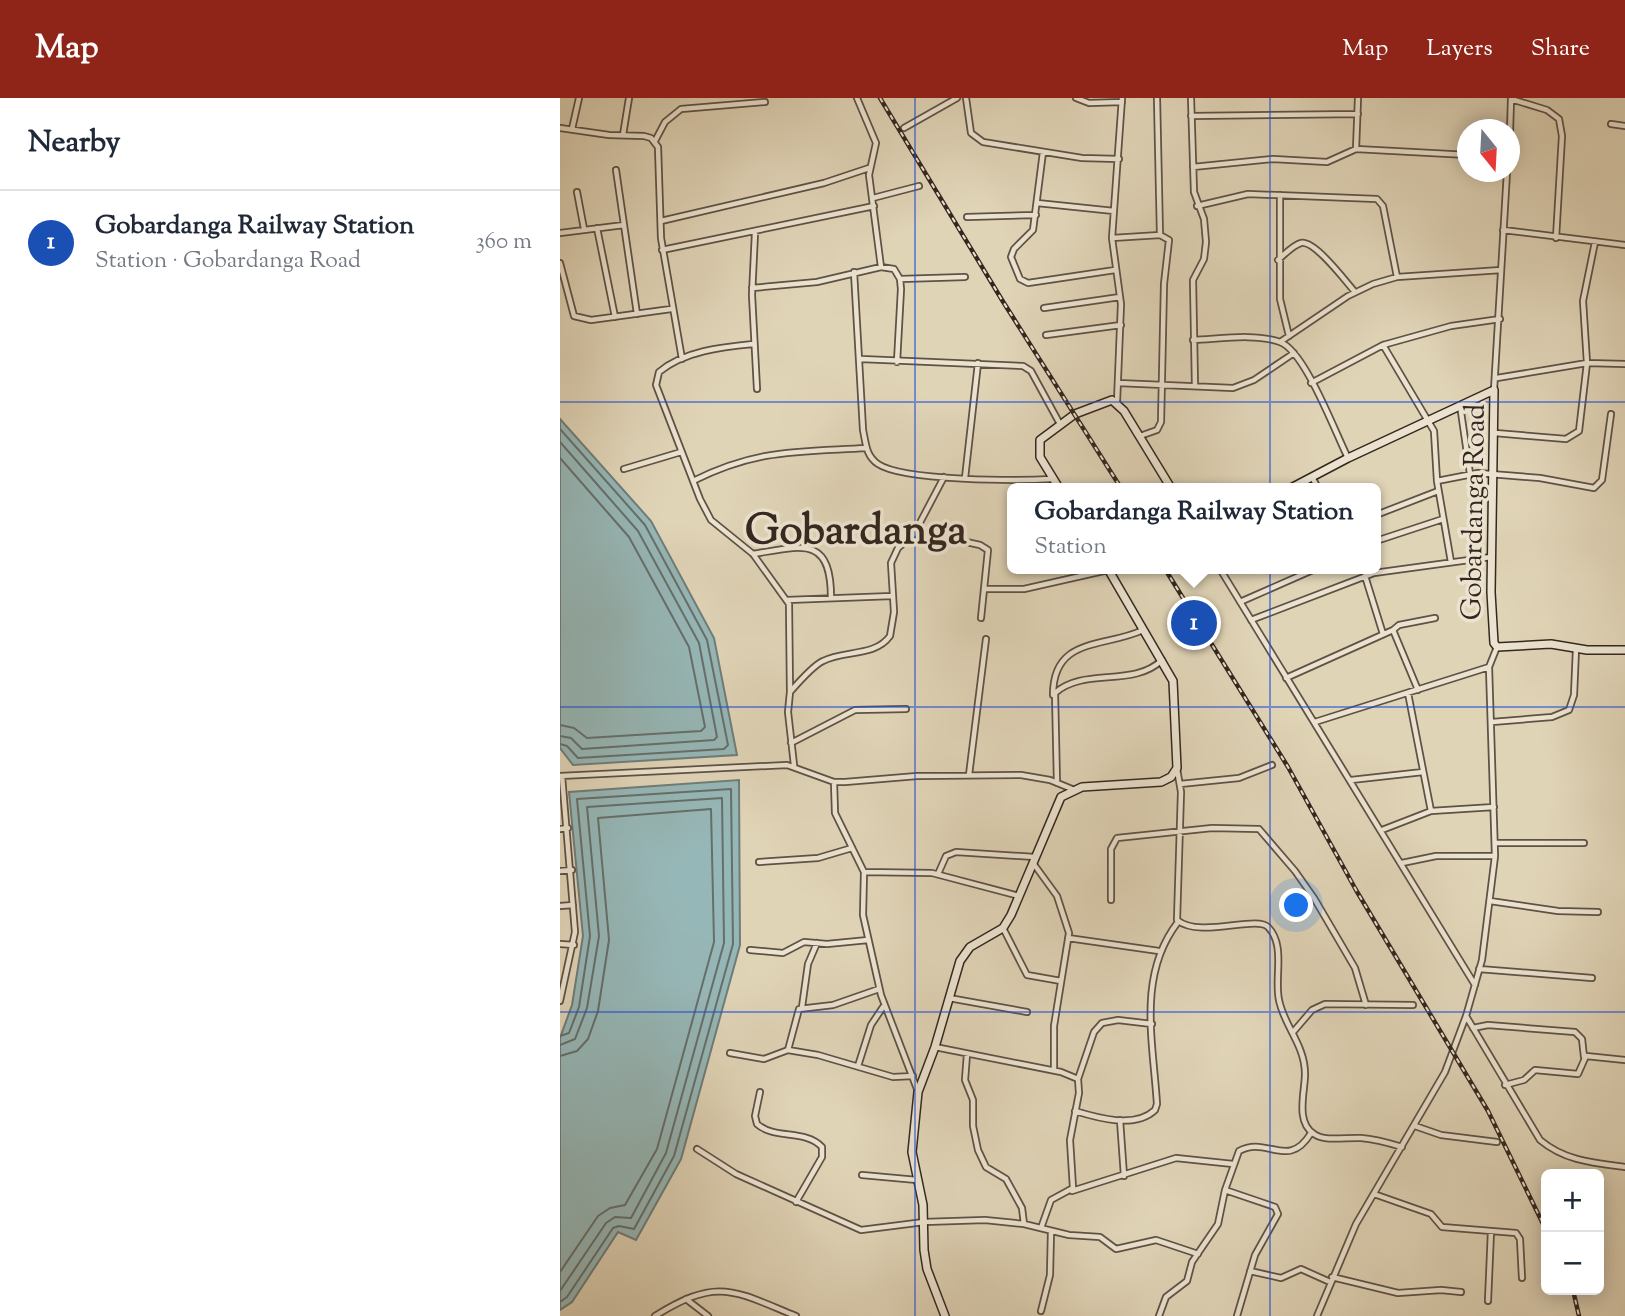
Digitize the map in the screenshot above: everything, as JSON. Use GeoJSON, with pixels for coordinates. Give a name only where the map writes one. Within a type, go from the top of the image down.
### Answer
{"type":"FeatureCollection","features":[{"type":"Feature","properties":{"kind":"main road","name":"Gobardanga Road"},"geometry":{"type":"LineString","coordinates":[[1301,483],[1494,390],[1491,628],[1497,647],[1551,644],[1576,649],[1625,650]]}},
{"type":"Feature","properties":{"kind":"main road"},"geometry":{"type":"LineString","coordinates":[[1055,483],[1038,446],[1044,435],[1095,404],[1112,400],[1117,402],[1140,436],[1168,483]]}},
{"type":"Feature","properties":{"kind":"main road"},"geometry":{"type":"LineString","coordinates":[[946,1316],[927,1269],[924,1222],[912,1141],[918,1092],[935,1047],[954,977],[965,952],[1003,928],[1019,896],[1056,803],[1072,789],[1161,782],[1171,777],[1177,768],[1174,687],[1163,659],[1110,574]]}},
{"type":"Feature","properties":{"kind":"street"},"geometry":{"type":"LineString","coordinates":[[572,129],[579,98]]}},
{"type":"Feature","properties":{"kind":"street"},"geometry":{"type":"LineString","coordinates":[[623,135],[629,98]]}},
{"type":"Feature","properties":{"kind":"street"},"geometry":{"type":"LineString","coordinates":[[713,98],[714,106]]}},
{"type":"Feature","properties":{"kind":"street"},"geometry":{"type":"LineString","coordinates":[[857,98],[875,138],[876,149],[869,168],[881,267]]}},
{"type":"Feature","properties":{"kind":"street"},"geometry":{"type":"LineString","coordinates":[[904,128],[957,98]]}},
{"type":"Feature","properties":{"kind":"street"},"geometry":{"type":"LineString","coordinates":[[965,98],[974,138],[998,145],[1082,158],[1119,159]]}},
{"type":"Feature","properties":{"kind":"street"},"geometry":{"type":"LineString","coordinates":[[1076,98],[1089,103],[1122,100],[1112,238],[1121,325],[1117,402]]}},
{"type":"Feature","properties":{"kind":"street"},"geometry":{"type":"LineString","coordinates":[[1157,98],[1160,235]]}},
{"type":"Feature","properties":{"kind":"street"},"geometry":{"type":"LineString","coordinates":[[1191,98],[1192,167],[1197,206],[1204,219],[1206,242],[1204,260],[1193,280],[1195,386]]}},
{"type":"Feature","properties":{"kind":"street"},"geometry":{"type":"LineString","coordinates":[[1356,149],[1358,98]]}},
{"type":"Feature","properties":{"kind":"street"},"geometry":{"type":"LineString","coordinates":[[1510,119],[1511,99],[1547,110],[1559,119],[1562,136],[1556,238]]}},
{"type":"Feature","properties":{"kind":"street"},"geometry":{"type":"LineString","coordinates":[[682,359],[662,250],[659,153],[655,141],[665,122],[676,111],[765,102]]}},
{"type":"Feature","properties":{"kind":"street"},"geometry":{"type":"LineString","coordinates":[[1191,116],[1358,114]]}},
{"type":"Feature","properties":{"kind":"street"},"geometry":{"type":"LineString","coordinates":[[1611,124],[1625,126]]}},
{"type":"Feature","properties":{"kind":"street"},"geometry":{"type":"LineString","coordinates":[[560,128],[644,136],[655,141]]}},
{"type":"Feature","properties":{"kind":"street"},"geometry":{"type":"LineString","coordinates":[[1192,167],[1282,159],[1327,162],[1356,149],[1457,154]]}},
{"type":"Feature","properties":{"kind":"street"},"geometry":{"type":"LineString","coordinates":[[1043,152],[1036,215],[1031,233],[1014,249],[1011,257],[1023,282],[1115,270]]}},
{"type":"Feature","properties":{"kind":"street"},"geometry":{"type":"LineString","coordinates":[[661,221],[824,183],[869,168]]}},
{"type":"Feature","properties":{"kind":"street"},"geometry":{"type":"LineString","coordinates":[[615,170],[637,314]]}},
{"type":"Feature","properties":{"kind":"street"},"geometry":{"type":"LineString","coordinates":[[1494,390],[1497,378],[1506,182]]}},
{"type":"Feature","properties":{"kind":"street"},"geometry":{"type":"LineString","coordinates":[[873,198],[919,186]]}},
{"type":"Feature","properties":{"kind":"street"},"geometry":{"type":"LineString","coordinates":[[577,191],[584,229]]}},
{"type":"Feature","properties":{"kind":"street"},"geometry":{"type":"LineString","coordinates":[[1197,206],[1248,194],[1377,199],[1383,206],[1397,277]]}},
{"type":"Feature","properties":{"kind":"street"},"geometry":{"type":"LineString","coordinates":[[1280,195],[1278,260],[1281,312],[1289,336]]}},
{"type":"Feature","properties":{"kind":"street"},"geometry":{"type":"LineString","coordinates":[[1037,203],[1114,211]]}},
{"type":"Feature","properties":{"kind":"street"},"geometry":{"type":"LineString","coordinates":[[662,250],[755,233],[874,206]]}},
{"type":"Feature","properties":{"kind":"street"},"geometry":{"type":"LineString","coordinates":[[967,216],[1036,215]]}},
{"type":"Feature","properties":{"kind":"street"},"geometry":{"type":"LineString","coordinates":[[560,233],[624,225]]}},
{"type":"Feature","properties":{"kind":"street"},"geometry":{"type":"LineString","coordinates":[[597,228],[615,317]]}},
{"type":"Feature","properties":{"kind":"street"},"geometry":{"type":"LineString","coordinates":[[1503,230],[1625,246]]}},
{"type":"Feature","properties":{"kind":"street"},"geometry":{"type":"LineString","coordinates":[[755,233],[752,288],[757,389]]}},
{"type":"Feature","properties":{"kind":"street"},"geometry":{"type":"LineString","coordinates":[[1112,238],[1160,235],[1168,237],[1169,244],[1164,284],[1160,427],[1140,436]]}},
{"type":"Feature","properties":{"kind":"street"},"geometry":{"type":"LineString","coordinates":[[1495,433],[1566,439],[1576,436],[1582,418],[1587,363],[1583,301],[1595,242]]}},
{"type":"Feature","properties":{"kind":"street"},"geometry":{"type":"LineString","coordinates":[[1278,260],[1298,244],[1307,243],[1318,251],[1355,292]]}},
{"type":"Feature","properties":{"kind":"street"},"geometry":{"type":"LineString","coordinates":[[560,262],[569,307],[574,317],[591,320],[671,309]]}},
{"type":"Feature","properties":{"kind":"street"},"geometry":{"type":"LineString","coordinates":[[752,288],[808,283],[881,267],[894,269],[900,279],[897,362]]}},
{"type":"Feature","properties":{"kind":"street"},"geometry":{"type":"LineString","coordinates":[[1280,342],[1355,292],[1397,277],[1502,270]]}},
{"type":"Feature","properties":{"kind":"street"},"geometry":{"type":"LineString","coordinates":[[854,272],[866,448],[880,466],[944,477],[1052,479]]}},
{"type":"Feature","properties":{"kind":"street"},"geometry":{"type":"LineString","coordinates":[[900,279],[965,277]]}},
{"type":"Feature","properties":{"kind":"street"},"geometry":{"type":"LineString","coordinates":[[1044,308],[1120,297]]}},
{"type":"Feature","properties":{"kind":"street"},"geometry":{"type":"LineString","coordinates":[[1311,383],[1382,345],[1451,326],[1500,319]]}},
{"type":"Feature","properties":{"kind":"street"},"geometry":{"type":"LineString","coordinates":[[1046,335],[1121,325]]}},
{"type":"Feature","properties":{"kind":"street"},"geometry":{"type":"LineString","coordinates":[[1193,340],[1237,338],[1280,342],[1294,353],[1348,458]]}},
{"type":"Feature","properties":{"kind":"street"},"geometry":{"type":"LineString","coordinates":[[753,344],[709,351],[682,359],[659,372],[656,384],[681,452],[711,520],[753,554],[786,600],[791,613],[788,712],[794,766]]}},
{"type":"Feature","properties":{"kind":"street"},"geometry":{"type":"LineString","coordinates":[[1382,345],[1429,419],[1437,446],[1438,491],[1451,562]]}},
{"type":"Feature","properties":{"kind":"street"},"geometry":{"type":"LineString","coordinates":[[1118,383],[1240,386],[1294,353]]}},
{"type":"Feature","properties":{"kind":"street"},"geometry":{"type":"LineString","coordinates":[[861,359],[978,363],[1028,369],[1060,424]]}},
{"type":"Feature","properties":{"kind":"street"},"geometry":{"type":"LineString","coordinates":[[965,478],[978,363]]}},
{"type":"Feature","properties":{"kind":"street"},"geometry":{"type":"LineString","coordinates":[[1497,378],[1587,363],[1625,364]]}},
{"type":"Feature","properties":{"kind":"street"},"geometry":{"type":"LineString","coordinates":[[1460,405],[1470,474]]}},
{"type":"Feature","properties":{"kind":"street"},"geometry":{"type":"LineString","coordinates":[[1437,481],[1470,474],[1540,478],[1589,488],[1598,486],[1603,474],[1611,414]]}},
{"type":"Feature","properties":{"kind":"street"},"geometry":{"type":"LineString","coordinates":[[693,481],[728,465],[760,455],[866,448]]}},
{"type":"Feature","properties":{"kind":"street"},"geometry":{"type":"LineString","coordinates":[[624,469],[681,452]]}},
{"type":"Feature","properties":{"kind":"street"},"geometry":{"type":"LineString","coordinates":[[790,692],[824,660],[845,652],[869,650],[886,642],[894,618],[891,563],[898,548],[916,531],[944,477]]}},
{"type":"Feature","properties":{"kind":"street"},"geometry":{"type":"LineString","coordinates":[[1312,477],[1315,483]]}},
{"type":"Feature","properties":{"kind":"street"},"geometry":{"type":"LineString","coordinates":[[1381,513],[1438,491]]}},
{"type":"Feature","properties":{"kind":"street"},"geometry":{"type":"LineString","coordinates":[[1381,539],[1443,519]]}},
{"type":"Feature","properties":{"kind":"street"},"geometry":{"type":"LineString","coordinates":[[916,531],[985,547],[989,554],[981,618]]}},
{"type":"Feature","properties":{"kind":"street"},"geometry":{"type":"LineString","coordinates":[[753,554],[803,547],[820,552],[826,559],[831,576],[831,598]]}},
{"type":"Feature","properties":{"kind":"street"},"geometry":{"type":"LineString","coordinates":[[1381,572],[1492,557]]}},
{"type":"Feature","properties":{"kind":"street"},"geometry":{"type":"LineString","coordinates":[[985,589],[1024,589],[1090,574]]}},
{"type":"Feature","properties":{"kind":"street"},"geometry":{"type":"LineString","coordinates":[[1223,574],[1475,985]]}},
{"type":"Feature","properties":{"kind":"street"},"geometry":{"type":"LineString","coordinates":[[1240,601],[1303,574]]}},
{"type":"Feature","properties":{"kind":"street"},"geometry":{"type":"LineString","coordinates":[[1251,620],[1373,574]]}},
{"type":"Feature","properties":{"kind":"street"},"geometry":{"type":"LineString","coordinates":[[1365,576],[1383,634]]}},
{"type":"Feature","properties":{"kind":"street"},"geometry":{"type":"LineString","coordinates":[[786,600],[892,596]]}},
{"type":"Feature","properties":{"kind":"street"},"geometry":{"type":"LineString","coordinates":[[1286,678],[1399,625],[1435,618]]}},
{"type":"Feature","properties":{"kind":"street"},"geometry":{"type":"LineString","coordinates":[[1057,783],[1054,677],[1069,655],[1086,646],[1144,629]]}},
{"type":"Feature","properties":{"kind":"street"},"geometry":{"type":"LineString","coordinates":[[1393,630],[1418,690]]}},
{"type":"Feature","properties":{"kind":"street"},"geometry":{"type":"LineString","coordinates":[[969,775],[986,639]]}},
{"type":"Feature","properties":{"kind":"street"},"geometry":{"type":"LineString","coordinates":[[1317,1316],[1331,1279],[1374,1194],[1444,1072],[1475,985],[1495,856],[1489,667],[1497,647]]}},
{"type":"Feature","properties":{"kind":"street"},"geometry":{"type":"LineString","coordinates":[[1492,722],[1552,717],[1569,710],[1574,695],[1576,649]]}},
{"type":"Feature","properties":{"kind":"street"},"geometry":{"type":"LineString","coordinates":[[1053,697],[1066,687],[1144,673],[1163,659]]}},
{"type":"Feature","properties":{"kind":"street"},"geometry":{"type":"LineString","coordinates":[[1315,722],[1489,667]]}},
{"type":"Feature","properties":{"kind":"street"},"geometry":{"type":"LineString","coordinates":[[1408,693],[1431,811]]}},
{"type":"Feature","properties":{"kind":"street"},"geometry":{"type":"LineString","coordinates":[[791,743],[855,710],[906,709]]}},
{"type":"Feature","properties":{"kind":"street"},"geometry":{"type":"LineString","coordinates":[[1180,784],[1238,778],[1272,765]]}},
{"type":"Feature","properties":{"kind":"street"},"geometry":{"type":"LineString","coordinates":[[560,1000],[563,977],[574,945],[572,870],[561,776],[794,766],[834,782],[1021,775],[1072,789]]}},
{"type":"Feature","properties":{"kind":"street"},"geometry":{"type":"LineString","coordinates":[[1075,1110],[1119,1120],[1152,1114],[1157,1104],[1151,994],[1159,951],[1178,922],[1176,911],[1180,784],[1177,768]]}},
{"type":"Feature","properties":{"kind":"street"},"geometry":{"type":"LineString","coordinates":[[1351,780],[1423,772]]}},
{"type":"Feature","properties":{"kind":"street"},"geometry":{"type":"LineString","coordinates":[[834,782],[835,813],[864,872],[863,915],[879,989],[918,1092]]}},
{"type":"Feature","properties":{"kind":"street"},"geometry":{"type":"LineString","coordinates":[[1382,830],[1431,811],[1494,807]]}},
{"type":"Feature","properties":{"kind":"street"},"geometry":{"type":"LineString","coordinates":[[1111,900],[1111,849],[1117,838],[1233,827],[1259,829],[1314,898],[1355,968],[1366,1005]]}},
{"type":"Feature","properties":{"kind":"street"},"geometry":{"type":"LineString","coordinates":[[560,829],[568,828]]}},
{"type":"Feature","properties":{"kind":"street"},"geometry":{"type":"LineString","coordinates":[[1495,843],[1584,843]]}},
{"type":"Feature","properties":{"kind":"street"},"geometry":{"type":"LineString","coordinates":[[759,862],[818,859],[852,848]]}},
{"type":"Feature","properties":{"kind":"street"},"geometry":{"type":"LineString","coordinates":[[939,874],[946,856],[956,852],[1034,859],[1057,895],[1068,927],[1068,939],[1054,1026],[1054,1070]]}},
{"type":"Feature","properties":{"kind":"street"},"geometry":{"type":"LineString","coordinates":[[1402,863],[1436,856],[1495,856]]}},
{"type":"Feature","properties":{"kind":"street"},"geometry":{"type":"LineString","coordinates":[[560,871],[572,870]]}},
{"type":"Feature","properties":{"kind":"street"},"geometry":{"type":"LineString","coordinates":[[864,872],[939,874],[1019,896]]}},
{"type":"Feature","properties":{"kind":"street"},"geometry":{"type":"LineString","coordinates":[[1490,901],[1559,911],[1598,912]]}},
{"type":"Feature","properties":{"kind":"street"},"geometry":{"type":"LineString","coordinates":[[560,906],[573,905]]}},
{"type":"Feature","properties":{"kind":"street"},"geometry":{"type":"LineString","coordinates":[[1178,922],[1223,928],[1259,922],[1268,926],[1277,944],[1279,1003],[1294,1031],[1305,1072],[1304,1119],[1311,1133],[1322,1138],[1362,1138],[1402,1147]]}},
{"type":"Feature","properties":{"kind":"street"},"geometry":{"type":"LineString","coordinates":[[1003,928],[1027,975],[1061,981]]}},
{"type":"Feature","properties":{"kind":"street"},"geometry":{"type":"LineString","coordinates":[[1068,939],[1159,951]]}},
{"type":"Feature","properties":{"kind":"street"},"geometry":{"type":"LineString","coordinates":[[750,950],[783,953],[800,943],[868,940]]}},
{"type":"Feature","properties":{"kind":"street"},"geometry":{"type":"LineString","coordinates":[[788,1050],[797,1012],[802,1007],[808,964],[817,943]]}},
{"type":"Feature","properties":{"kind":"street"},"geometry":{"type":"LineString","coordinates":[[560,944],[574,945]]}},
{"type":"Feature","properties":{"kind":"street"},"geometry":{"type":"LineString","coordinates":[[1479,969],[1592,978]]}},
{"type":"Feature","properties":{"kind":"street"},"geometry":{"type":"LineString","coordinates":[[802,1007],[833,1005],[879,989]]}},
{"type":"Feature","properties":{"kind":"street"},"geometry":{"type":"LineString","coordinates":[[950,998],[1027,1012]]}},
{"type":"Feature","properties":{"kind":"street"},"geometry":{"type":"LineString","coordinates":[[1294,1031],[1318,1006],[1413,1005]]}},
{"type":"Feature","properties":{"kind":"street"},"geometry":{"type":"LineString","coordinates":[[858,1066],[871,1025],[884,1006]]}},
{"type":"Feature","properties":{"kind":"street"},"geometry":{"type":"LineString","coordinates":[[1466,1016],[1534,1133],[1556,1152],[1573,1159],[1625,1167]]}},
{"type":"Feature","properties":{"kind":"street"},"geometry":{"type":"LineString","coordinates":[[1070,1192],[1074,1184],[1070,1140],[1080,1085],[1078,1079],[1094,1032],[1102,1023],[1118,1020],[1152,1024]]}},
{"type":"Feature","properties":{"kind":"street"},"geometry":{"type":"LineString","coordinates":[[1473,1028],[1488,1025],[1575,1032],[1582,1039],[1583,1069],[1578,1074],[1538,1069],[1524,1080],[1505,1085]]}},
{"type":"Feature","properties":{"kind":"street"},"geometry":{"type":"LineString","coordinates":[[935,1047],[1054,1070],[1078,1079]]}},
{"type":"Feature","properties":{"kind":"street"},"geometry":{"type":"LineString","coordinates":[[730,1053],[764,1059],[788,1050],[893,1077],[913,1076]]}},
{"type":"Feature","properties":{"kind":"street"},"geometry":{"type":"LineString","coordinates":[[967,1054],[965,1080],[973,1100],[973,1136],[986,1167],[1006,1178],[1022,1208],[1024,1224]]}},
{"type":"Feature","properties":{"kind":"street"},"geometry":{"type":"LineString","coordinates":[[1584,1057],[1625,1060]]}},
{"type":"Feature","properties":{"kind":"street"},"geometry":{"type":"LineString","coordinates":[[760,1092],[755,1116],[762,1128],[807,1138],[822,1147],[822,1157],[796,1202]]}},
{"type":"Feature","properties":{"kind":"street"},"geometry":{"type":"LineString","coordinates":[[1119,1120],[1124,1176]]}},
{"type":"Feature","properties":{"kind":"street"},"geometry":{"type":"LineString","coordinates":[[1415,1126],[1441,1135],[1497,1142]]}},
{"type":"Feature","properties":{"kind":"street"},"geometry":{"type":"LineString","coordinates":[[1159,1316],[1166,1297],[1187,1281],[1198,1254],[1217,1224],[1233,1164],[1242,1148],[1294,1151],[1302,1147],[1311,1133]]}},
{"type":"Feature","properties":{"kind":"street"},"geometry":{"type":"LineString","coordinates":[[697,1149],[723,1167],[861,1230],[878,1230],[924,1222],[969,1220],[1024,1224],[1051,1231],[1100,1237],[1116,1249],[1156,1240],[1198,1254]]}},
{"type":"Feature","properties":{"kind":"street"},"geometry":{"type":"LineString","coordinates":[[1041,1228],[1051,1200],[1070,1192],[1177,1158],[1233,1164]]}},
{"type":"Feature","properties":{"kind":"street"},"geometry":{"type":"LineString","coordinates":[[862,1175],[918,1180]]}},
{"type":"Feature","properties":{"kind":"street"},"geometry":{"type":"LineString","coordinates":[[1225,1190],[1278,1210],[1277,1218],[1259,1247],[1237,1316]]}},
{"type":"Feature","properties":{"kind":"street"},"geometry":{"type":"LineString","coordinates":[[1374,1194],[1431,1214],[1442,1227],[1513,1232],[1520,1236],[1522,1278]]}},
{"type":"Feature","properties":{"kind":"street"},"geometry":{"type":"LineString","coordinates":[[1041,1311],[1050,1275],[1048,1249],[1051,1231]]}},
{"type":"Feature","properties":{"kind":"street"},"geometry":{"type":"LineString","coordinates":[[1488,1301],[1491,1231]]}},
{"type":"Feature","properties":{"kind":"street"},"geometry":{"type":"LineString","coordinates":[[1250,1271],[1280,1278],[1300,1269],[1331,1279],[1398,1293],[1461,1292]]}},
{"type":"Feature","properties":{"kind":"street"},"geometry":{"type":"LineString","coordinates":[[655,1316],[702,1291],[723,1291],[796,1316]]}},
{"type":"Feature","properties":{"kind":"street"},"geometry":{"type":"LineString","coordinates":[[686,1298],[708,1316]]}},
{"type":"Feature","properties":{"kind":"water"},"geometry":{"type":"Polygon","coordinates":[[[560,419],[651,521],[714,638],[737,755],[573,765],[560,748],[560,419]]]}},
{"type":"Feature","properties":{"kind":"water"},"geometry":{"type":"Polygon","coordinates":[[[739,780],[740,945],[681,1159],[636,1240],[618,1232],[572,1302],[560,1310],[560,1038],[572,1005],[583,936],[569,792],[739,780]]]}},
{"type":"Feature","properties":{"kind":"railway"},"geometry":{"type":"LineString","coordinates":[[880,98],[1002,300],[1118,483]]}},
{"type":"Feature","properties":{"kind":"railway"},"geometry":{"type":"LineString","coordinates":[[1168,574],[1288,767],[1356,890],[1488,1111],[1541,1220]]}},
{"type":"Feature","properties":{"kind":"railway"},"geometry":{"type":"LineString","coordinates":[[1574,1295],[1579,1316]]}},
{"type":"Feature","properties":{"kind":"place","name":"Gobardanga Railway Station"},"geometry":{"type":"Point","coordinates":[1194,623]}},
{"type":"Feature","properties":{"kind":"district","name":"Gobardanga"},"geometry":{"type":"Point","coordinates":[856,528]}}]}
